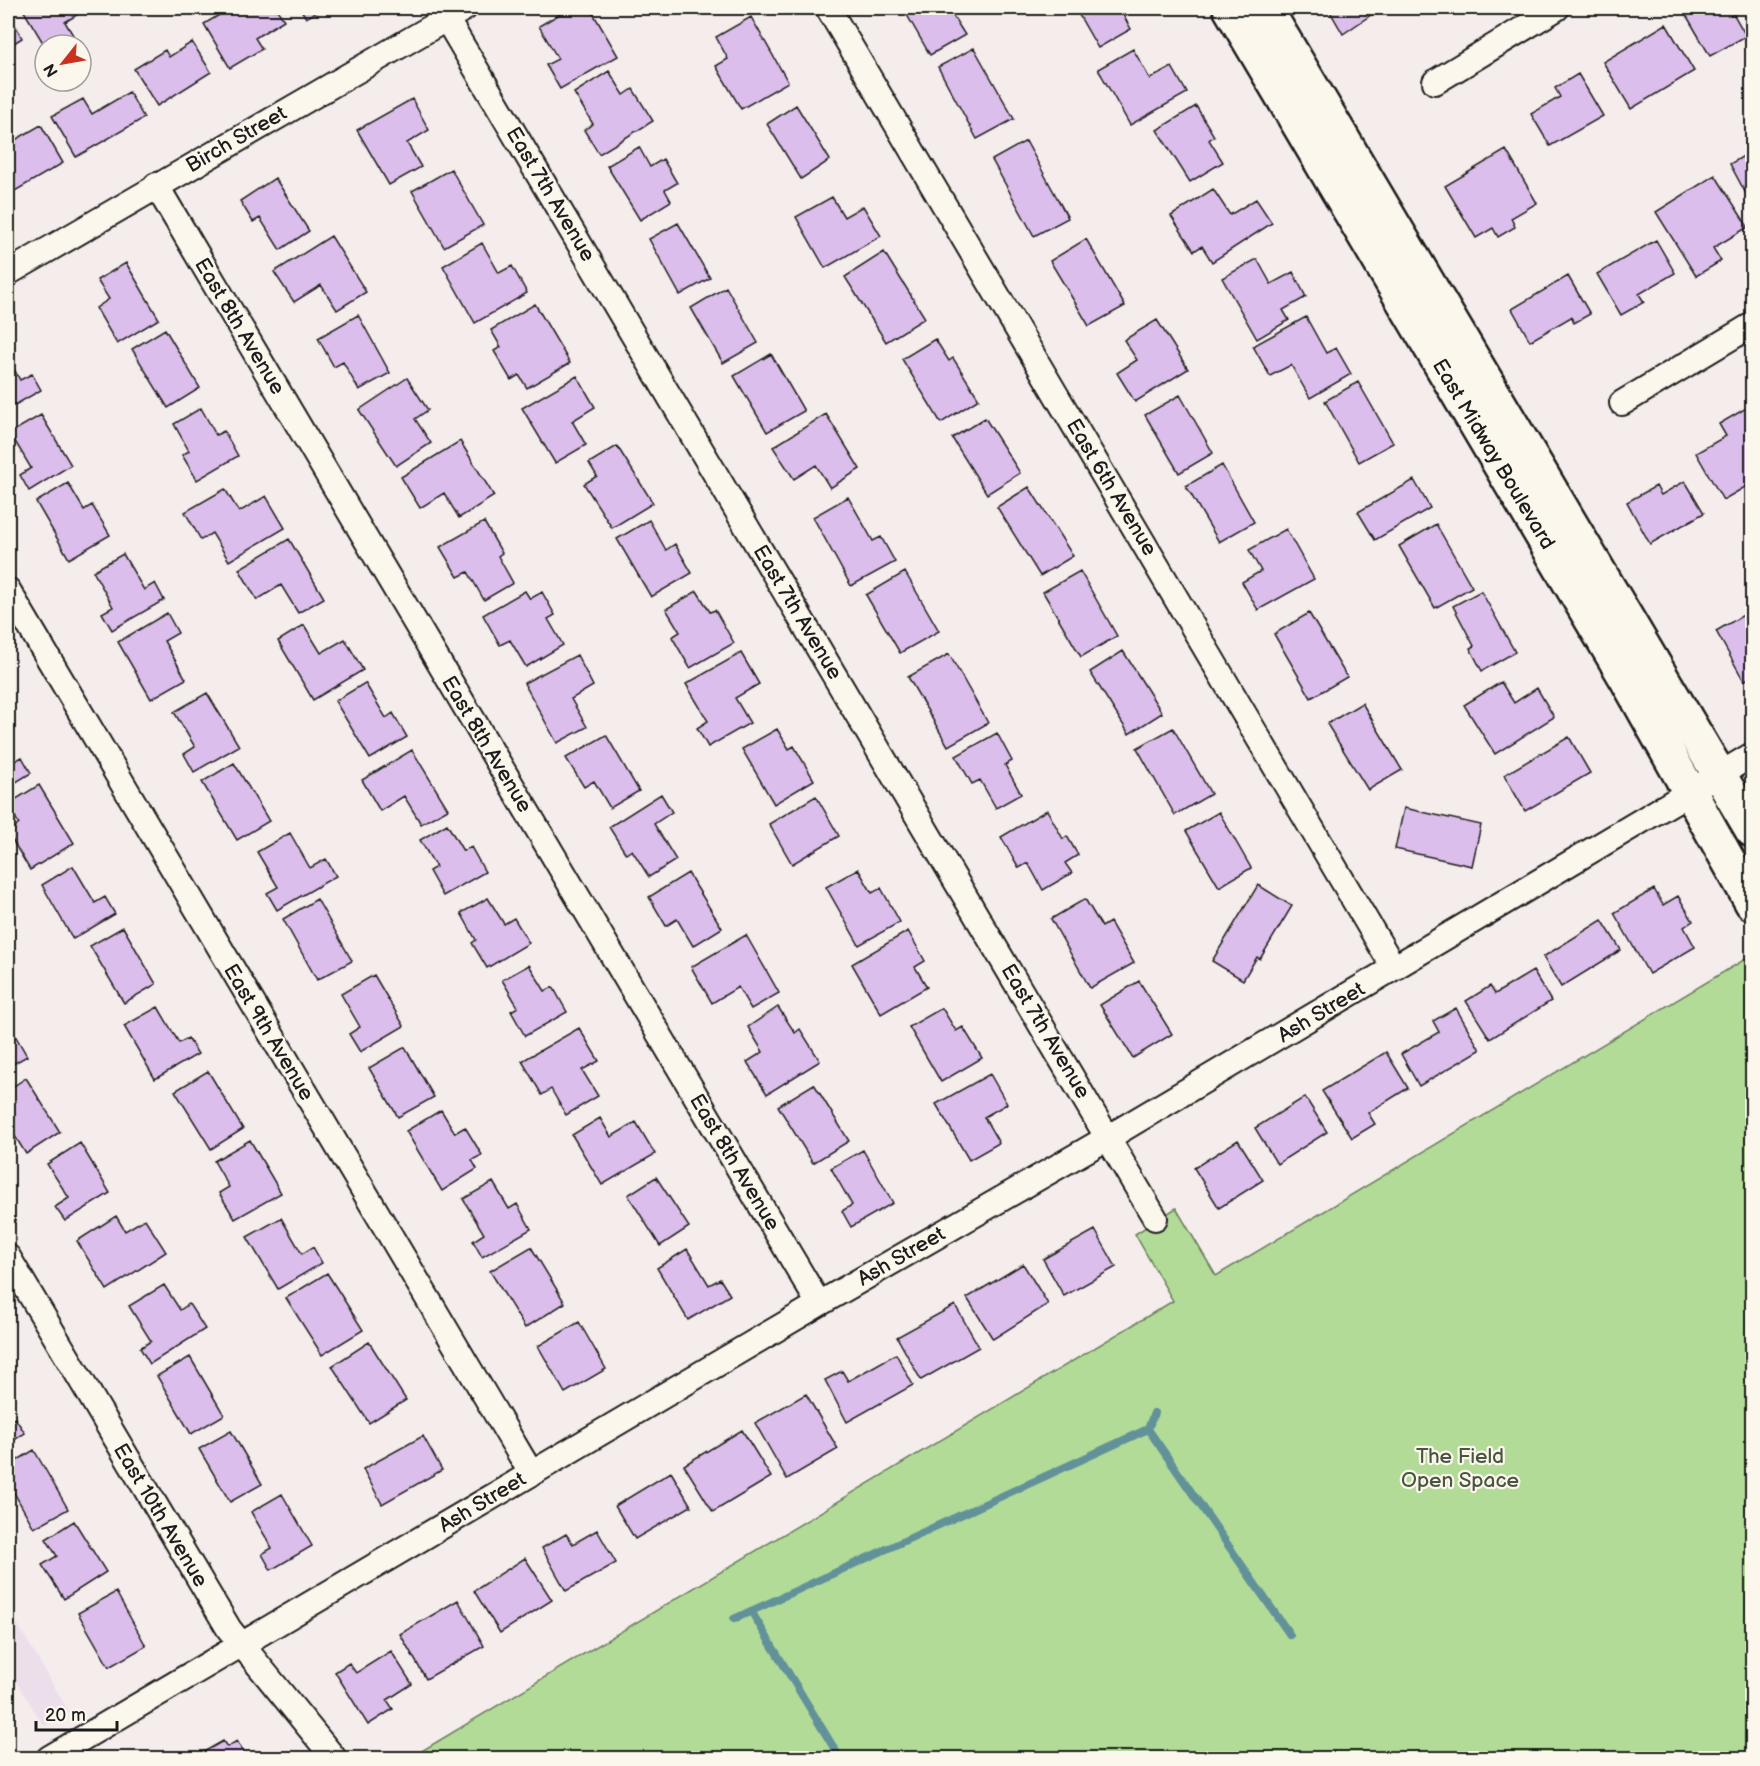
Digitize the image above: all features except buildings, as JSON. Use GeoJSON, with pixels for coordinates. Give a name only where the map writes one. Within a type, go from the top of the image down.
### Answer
{"type":"FeatureCollection","features":[{"type":"Feature","properties":{"kind":"main road","name":"East Midway Boulevard"},"geometry":{"type":"LineString","coordinates":[[1230,8],[1691,792],[1752,903]]}},
{"type":"Feature","properties":{"kind":"main road","name":"East Midway Boulevard"},"geometry":{"type":"LineString","coordinates":[[1265,8],[1752,830]]}},
{"type":"Feature","properties":{"kind":"street","name":"East 6th Avenue"},"geometry":{"type":"LineString","coordinates":[[828,8],[1394,968]]}},
{"type":"Feature","properties":{"kind":"street"},"geometry":{"type":"LineString","coordinates":[[1435,82],[1557,8]]}},
{"type":"Feature","properties":{"kind":"street","name":"Birch Street"},"geometry":{"type":"LineString","coordinates":[[8,273],[450,11]]}},
{"type":"Feature","properties":{"kind":"street","name":"East 7th Avenue"},"geometry":{"type":"LineString","coordinates":[[450,11],[1155,1218]]}},
{"type":"Feature","properties":{"kind":"street","name":"East 8th Avenue"},"geometry":{"type":"LineString","coordinates":[[156,185],[819,1304]]}},
{"type":"Feature","properties":{"kind":"street"},"geometry":{"type":"LineString","coordinates":[[1622,403],[1752,325]]}},
{"type":"Feature","properties":{"kind":"street","name":"East 9th Avenue"},"geometry":{"type":"LineString","coordinates":[[8,590],[531,1473]]}},
{"type":"Feature","properties":{"kind":"street","name":"Ash Street"},"geometry":{"type":"LineString","coordinates":[[49,1758],[819,1304],[1109,1137],[1752,755]]}},
{"type":"Feature","properties":{"kind":"street","name":"East 10th Avenue"},"geometry":{"type":"LineString","coordinates":[[8,1257],[241,1645],[334,1758]]}},
{"type":"Feature","properties":{"kind":"shaded area"},"geometry":{"type":"Polygon","coordinates":[[[8,1608],[69,1712],[44,1726],[8,1668],[8,1608]]]}},
{"type":"Feature","properties":{"kind":"green space","name":"The Field Open Space"},"geometry":{"type":"Polygon","coordinates":[[[1752,955],[1752,1758],[410,1758],[1173,1301],[1135,1234],[1176,1208],[1216,1276],[1752,955]]]}},
{"type":"Feature","properties":{"kind":"waterway"},"geometry":{"type":"LineString","coordinates":[[1148,1429],[1154,1413]]}},
{"type":"Feature","properties":{"kind":"waterway"},"geometry":{"type":"LineString","coordinates":[[734,1619],[1148,1429],[1290,1635]]}},
{"type":"Feature","properties":{"kind":"waterway"},"geometry":{"type":"LineString","coordinates":[[751,1611],[840,1758]]}}]}
